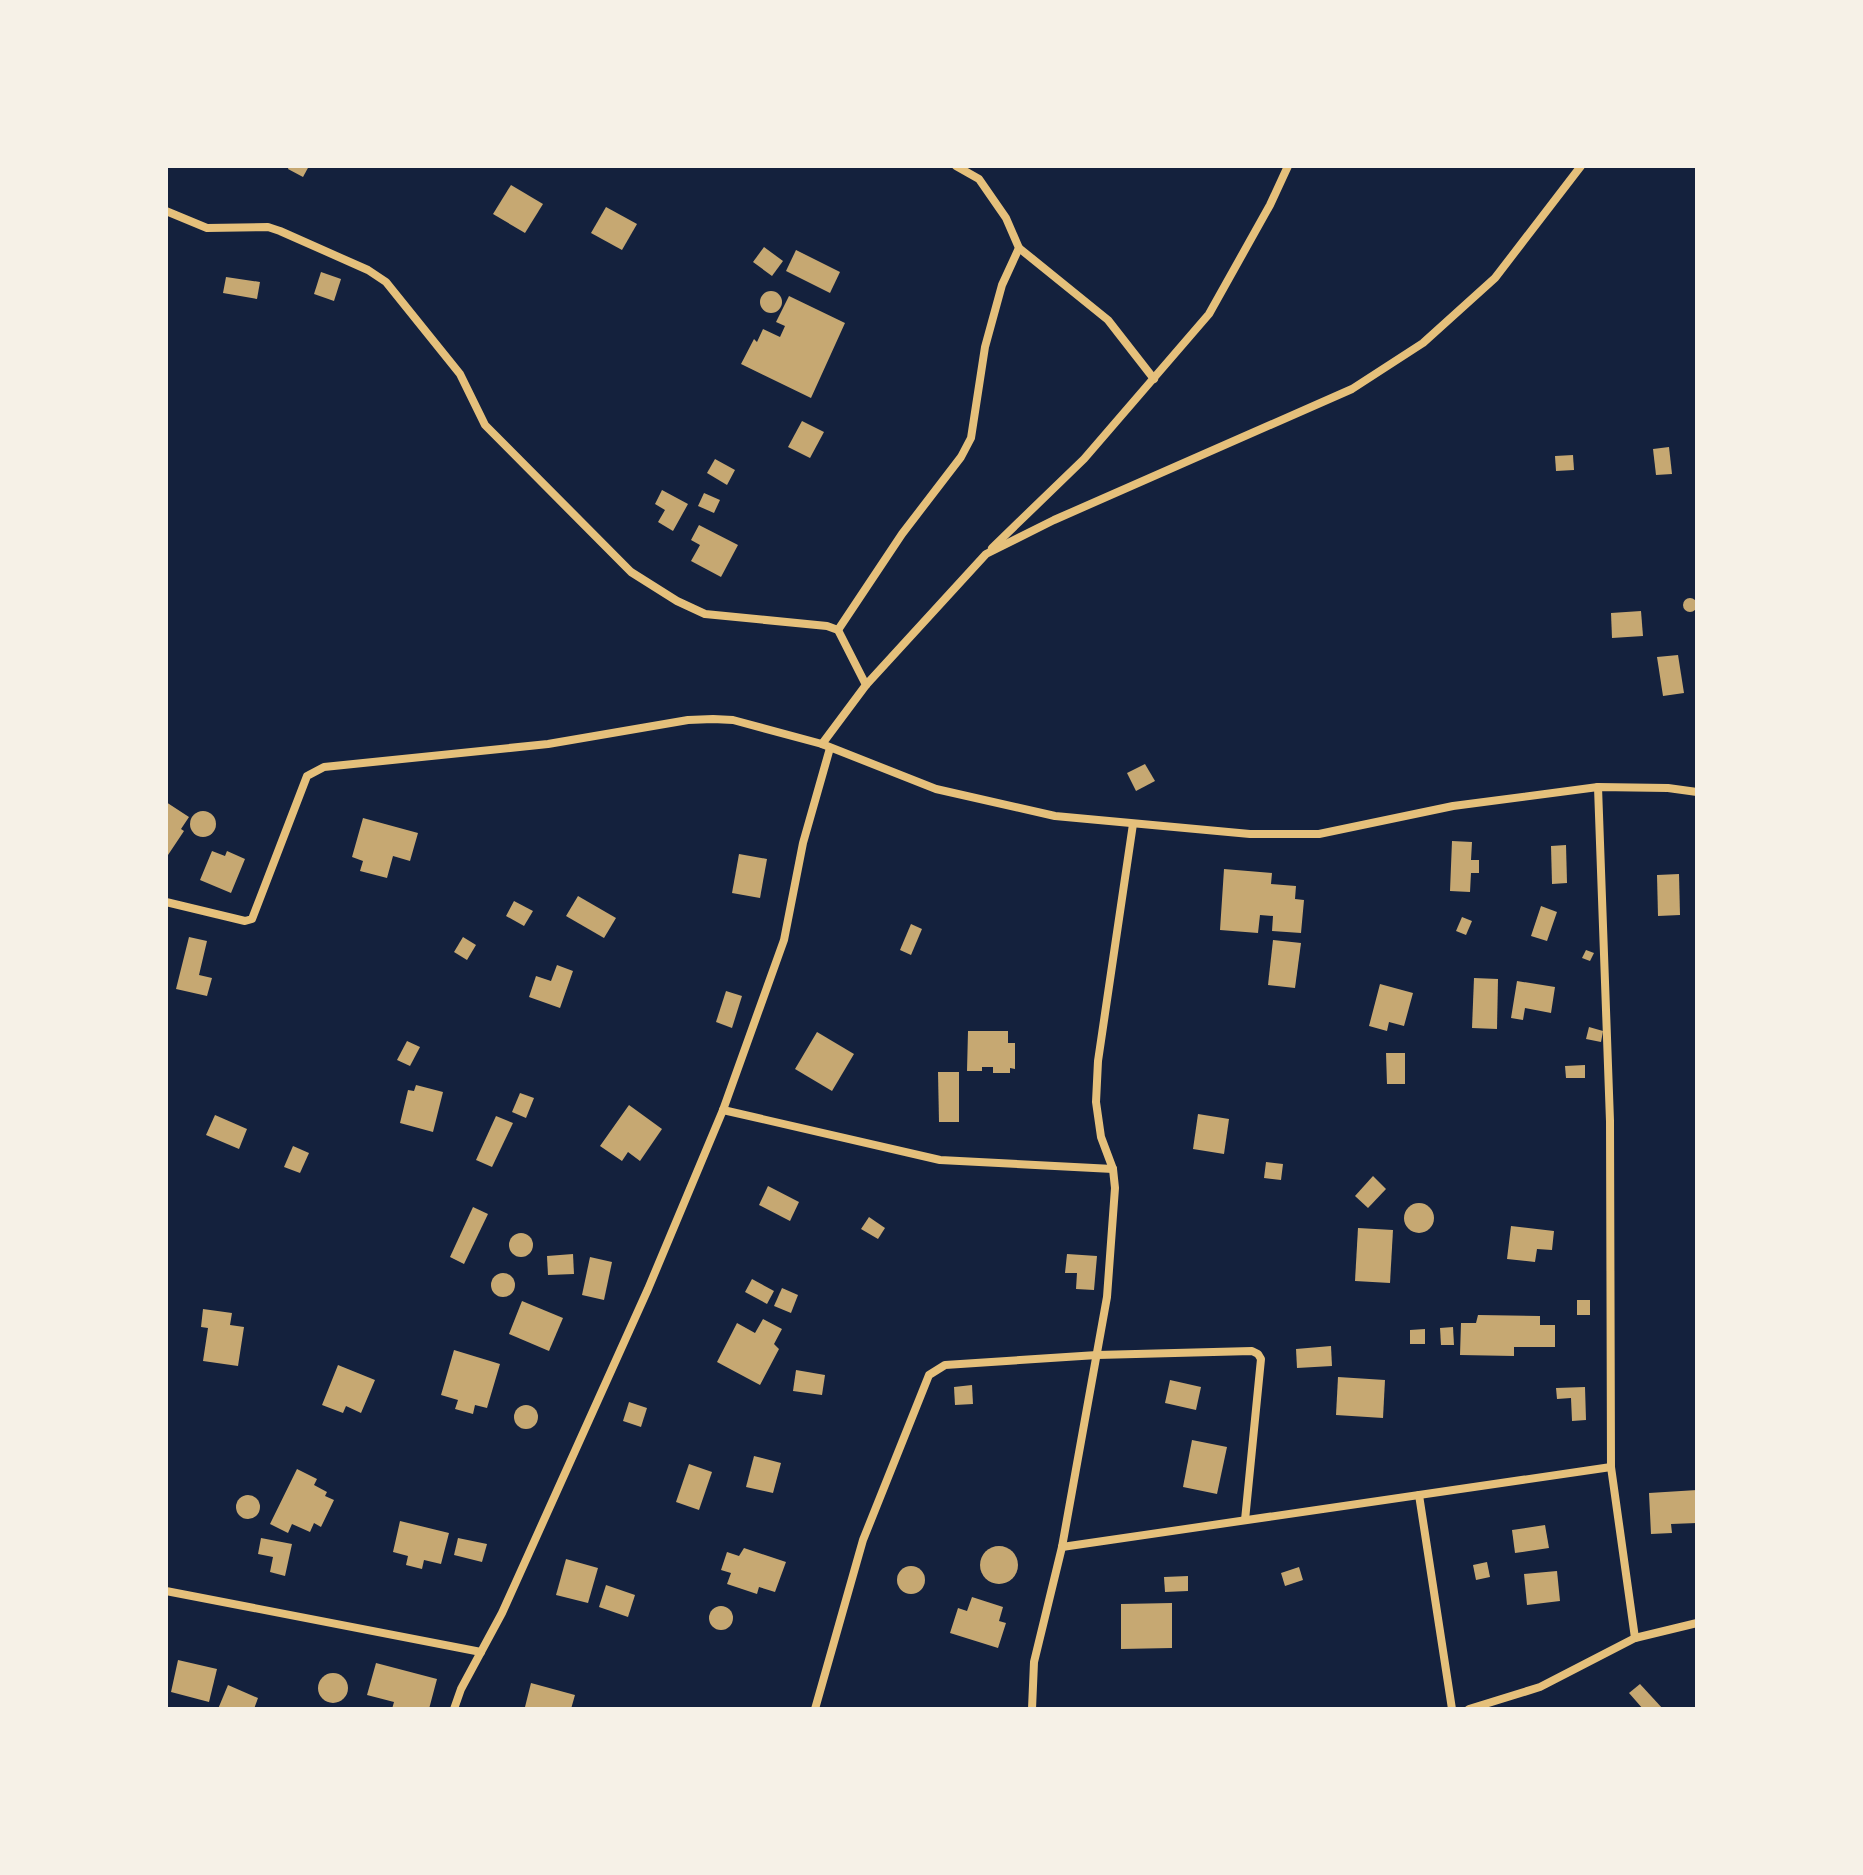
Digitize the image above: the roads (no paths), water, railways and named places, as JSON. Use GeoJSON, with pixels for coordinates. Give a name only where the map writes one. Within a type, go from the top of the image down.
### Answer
{"type":"FeatureCollection","features":[{"type":"Feature","properties":{"kind":"street"},"geometry":{"type":"LineString","coordinates":[[956,166],[979,179],[1006,218],[1019,248],[1108,320],[1154,379]]}},
{"type":"Feature","properties":{"kind":"street"},"geometry":{"type":"LineString","coordinates":[[454,1709],[502,1613],[648,1289],[723,1110],[784,940],[826,746],[866,685],[986,554],[1084,459],[1209,314],[1276,195],[1288,166]]}},
{"type":"Feature","properties":{"kind":"street"},"geometry":{"type":"LineString","coordinates":[[986,554],[1068,514],[1352,389],[1423,343],[1495,278],[1581,166]]}},
{"type":"Feature","properties":{"kind":"street"},"geometry":{"type":"LineString","coordinates":[[166,211],[207,228],[268,227],[368,270],[386,282],[460,374],[485,425],[631,572],[677,601],[705,614],[827,626],[838,630],[866,685]]}},
{"type":"Feature","properties":{"kind":"street"},"geometry":{"type":"LineString","coordinates":[[838,630],[902,534],[961,457],[971,438],[985,347],[1002,285],[1019,248]]}},
{"type":"Feature","properties":{"kind":"street"},"geometry":{"type":"LineString","coordinates":[[166,902],[245,921],[252,919],[307,776],[324,767],[548,744],[700,719],[733,720],[826,746],[936,789],[1055,816],[1250,834],[1319,834],[1453,806],[1598,787],[1668,788],[1697,792]]}},
{"type":"Feature","properties":{"kind":"street"},"geometry":{"type":"LineString","coordinates":[[1598,787],[1610,1121],[1611,1467],[1635,1638]]}},
{"type":"Feature","properties":{"kind":"street"},"geometry":{"type":"LineString","coordinates":[[1032,1709],[1034,1662],[1062,1547],[1107,1297],[1115,1188],[1113,1169],[1101,1137],[1096,1102],[1098,1061],[1133,824]]}},
{"type":"Feature","properties":{"kind":"street"},"geometry":{"type":"LineString","coordinates":[[723,1110],[940,1160],[1113,1169]]}},
{"type":"Feature","properties":{"kind":"street"},"geometry":{"type":"LineString","coordinates":[[815,1709],[863,1540],[929,1375],[945,1365],[1097,1355],[1252,1351],[1258,1354],[1261,1359],[1245,1520]]}},
{"type":"Feature","properties":{"kind":"street"},"geometry":{"type":"LineString","coordinates":[[1062,1547],[1611,1467]]}},
{"type":"Feature","properties":{"kind":"street"},"geometry":{"type":"LineString","coordinates":[[1419,1495],[1452,1709]]}},
{"type":"Feature","properties":{"kind":"street"},"geometry":{"type":"LineString","coordinates":[[166,1591],[481,1652]]}},
{"type":"Feature","properties":{"kind":"street"},"geometry":{"type":"LineString","coordinates":[[1469,1709],[1540,1687],[1635,1638],[1697,1623]]}}]}
